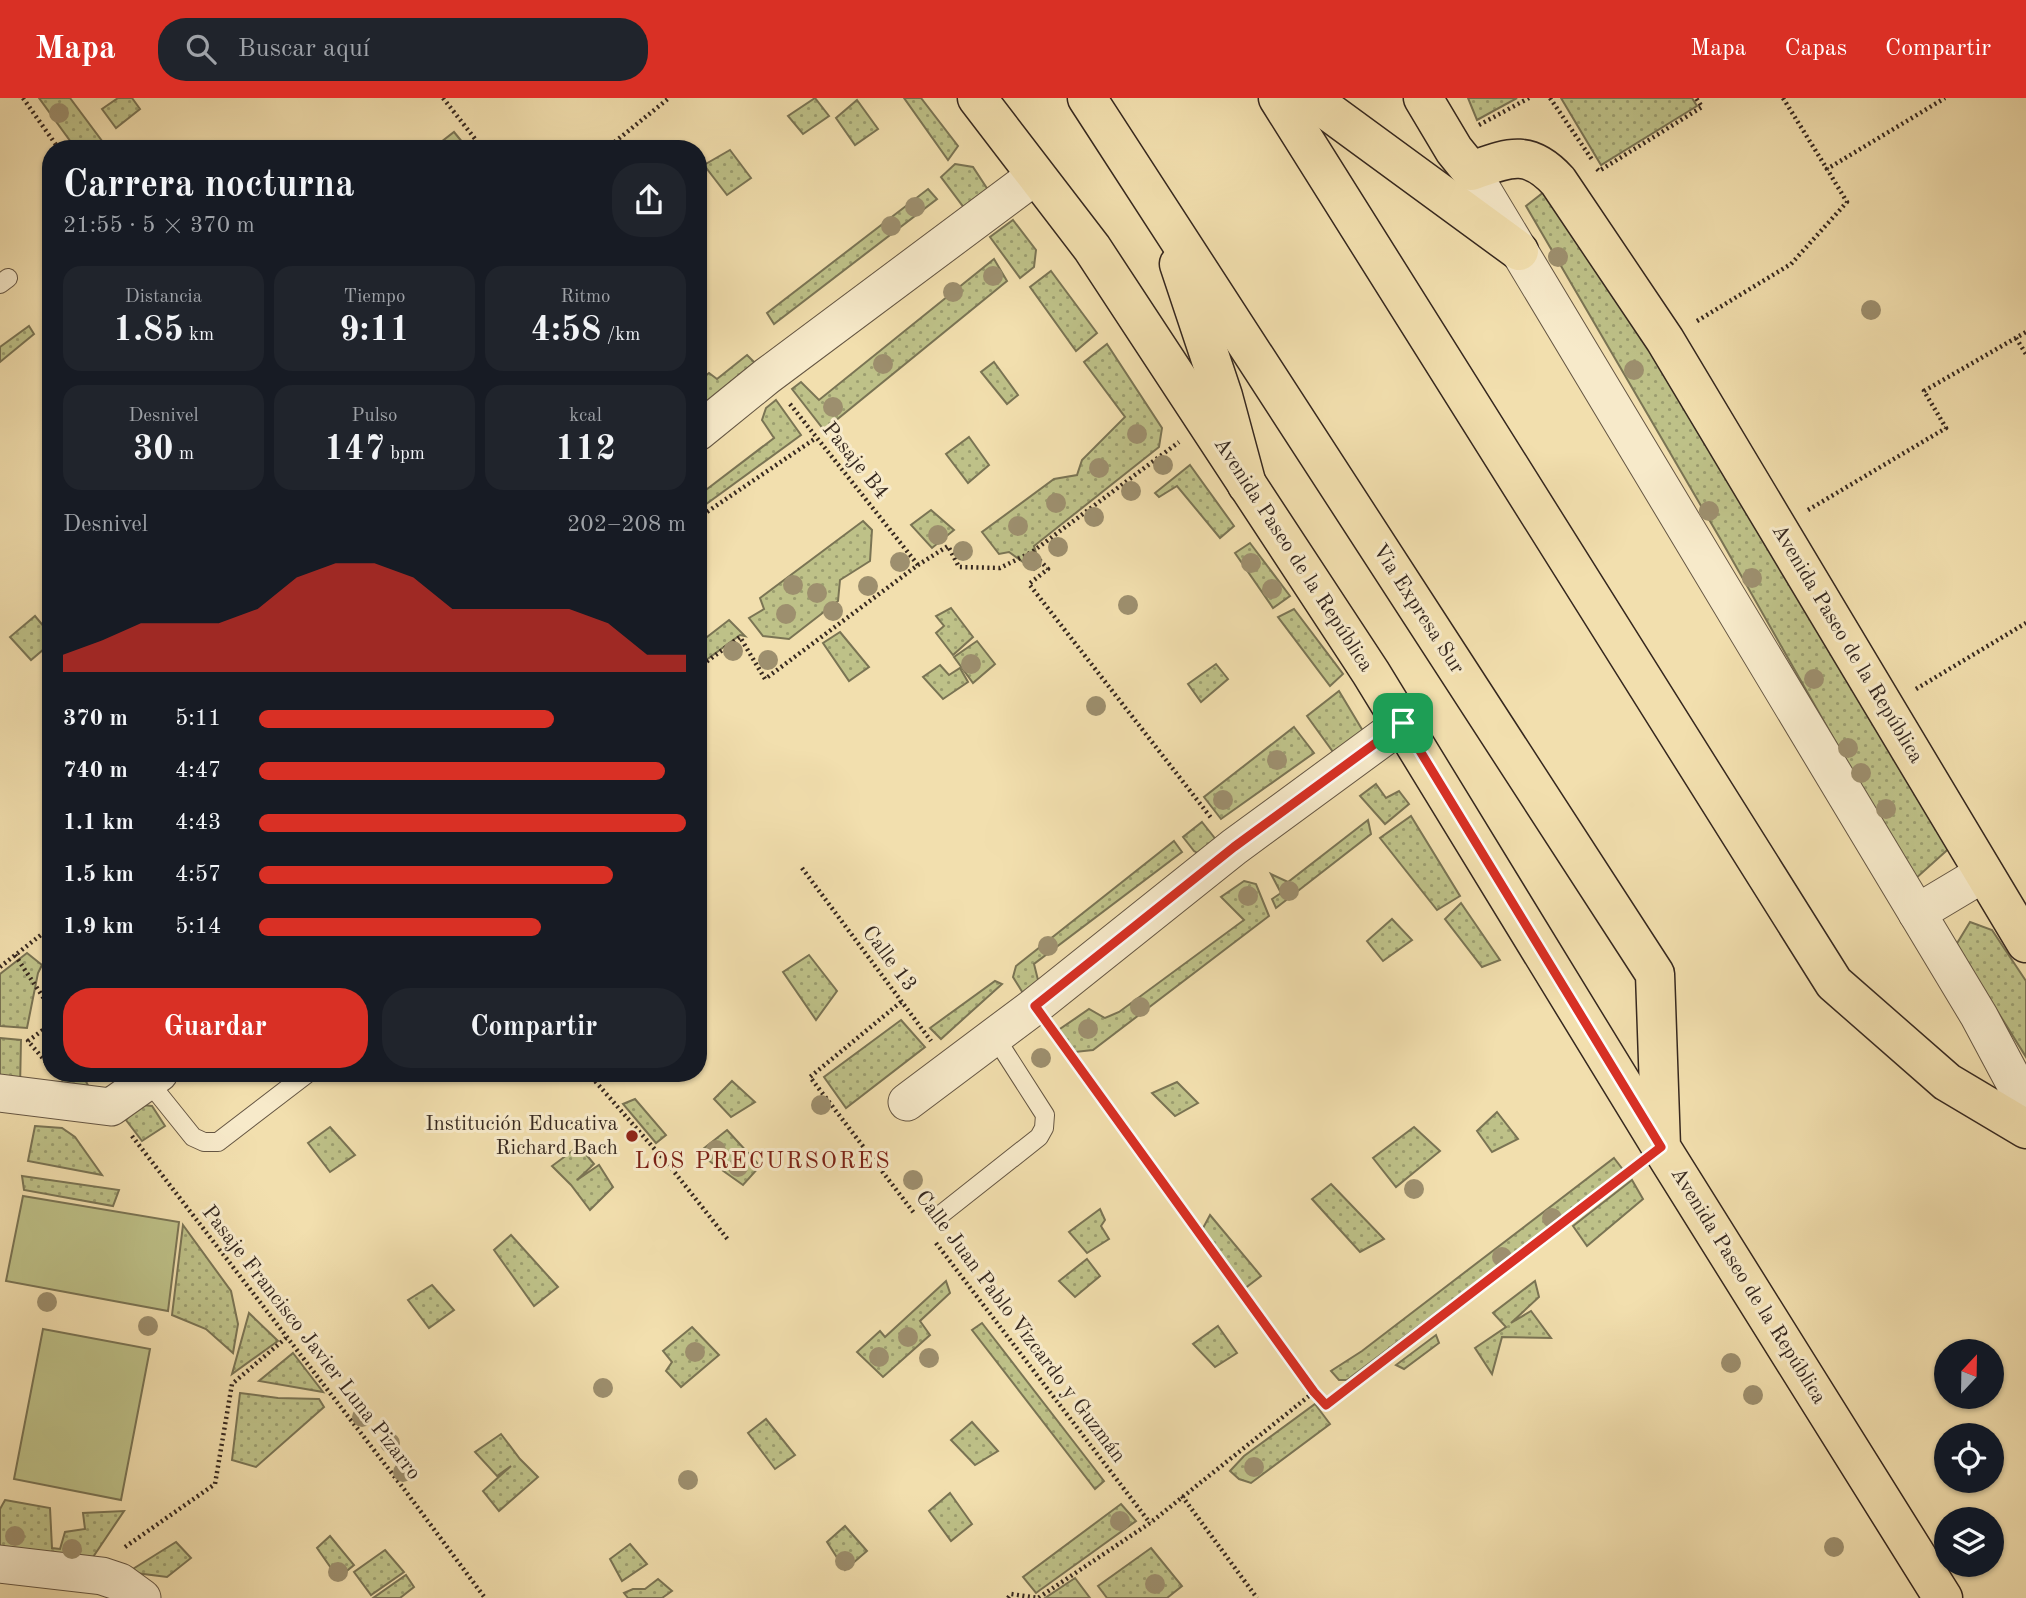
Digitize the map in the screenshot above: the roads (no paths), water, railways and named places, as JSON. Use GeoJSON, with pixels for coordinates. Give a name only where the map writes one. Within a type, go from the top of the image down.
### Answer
{"type":"FeatureCollection","features":[{"type":"Feature","properties":{"kind":"main road","name":"Avenida Paseo de la República"},"geometry":{"type":"LineString","coordinates":[[976,98],[1092,248],[1403,723],[1661,1147],[1943,1598]]}},
{"type":"Feature","properties":{"kind":"main road","name":"Via Expresa Sur"},"geometry":{"type":"LineString","coordinates":[[1087,98],[1655,974],[1661,1147]]}},
{"type":"Feature","properties":{"kind":"main road"},"geometry":{"type":"LineString","coordinates":[[1278,98],[1834,983],[1947,1082],[2026,1129]]}},
{"type":"Feature","properties":{"kind":"main road"},"geometry":{"type":"LineString","coordinates":[[1310,98],[1519,251]]}},
{"type":"Feature","properties":{"kind":"main road"},"geometry":{"type":"LineString","coordinates":[[1423,98],[1462,161]]}},
{"type":"Feature","properties":{"kind":"main road","name":"Avenida Paseo de la República"},"geometry":{"type":"LineString","coordinates":[[1462,161],[1526,158],[1545,167],[1558,181],[1665,340],[2026,943]]}},
{"type":"Feature","properties":{"kind":"main road"},"geometry":{"type":"LineString","coordinates":[[1161,213],[1223,396],[1247,485]]}},
{"type":"Feature","properties":{"kind":"street"},"geometry":{"type":"LineString","coordinates":[[1462,161],[1519,251],[1979,1016],[2026,1104]]}},
{"type":"Feature","properties":{"kind":"street"},"geometry":{"type":"LineString","coordinates":[[707,425],[1035,176]]}},
{"type":"Feature","properties":{"kind":"street"},"geometry":{"type":"LineString","coordinates":[[907,1102],[1035,1006],[1234,847],[1403,723]]}},
{"type":"Feature","properties":{"kind":"street"},"geometry":{"type":"LineString","coordinates":[[1917,913],[1984,873]]}},
{"type":"Feature","properties":{"kind":"street"},"geometry":{"type":"LineString","coordinates":[[0,1093],[111,1107],[146,1082]]}},
{"type":"Feature","properties":{"kind":"street"},"geometry":{"type":"LineString","coordinates":[[0,1564],[102,1576],[120,1582],[142,1598]]}},
{"type":"Feature","properties":{"kind":"lane"},"geometry":{"type":"LineString","coordinates":[[939,1216],[1027,1148],[1044,1128],[1045,1115],[995,1037]]}},
{"type":"Feature","properties":{"kind":"lane"},"geometry":{"type":"LineString","coordinates":[[156,1082],[193,1137],[204,1142],[218,1142],[296,1082]]}},
{"type":"Feature","properties":{"kind":"place","name":"Institución Educativa Richard Bach"},"geometry":{"type":"Point","coordinates":[632,1136]}},
{"type":"Feature","properties":{"kind":"district","name":"LOS PRECURSORES"},"geometry":{"type":"Point","coordinates":[763,1161]}}]}
